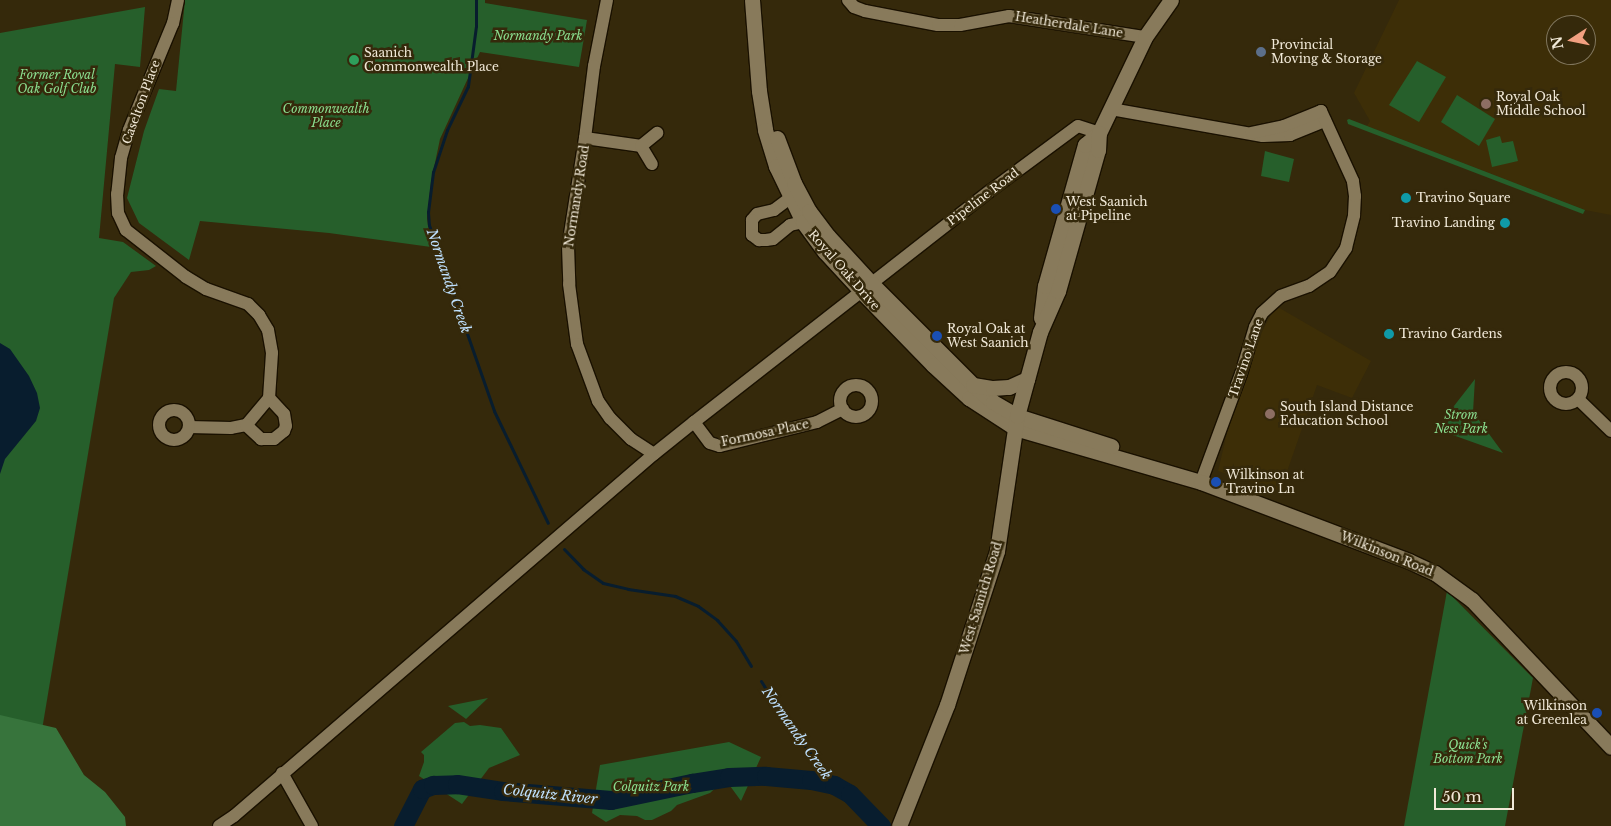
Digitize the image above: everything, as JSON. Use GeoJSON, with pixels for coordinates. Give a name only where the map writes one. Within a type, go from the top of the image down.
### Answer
{"type":"FeatureCollection","features":[{"type":"Feature","properties":{"kind":"main road","name":"Royal Oak Drive"},"geometry":{"type":"LineString","coordinates":[[752,0],[759,91],[765,130],[776,166],[803,222],[825,252],[1016,422]]}},
{"type":"Feature","properties":{"kind":"main road","name":"Royal Oak Drive"},"geometry":{"type":"LineString","coordinates":[[762,0],[769,100],[778,141],[790,175],[809,211],[867,288],[933,365],[969,398],[1016,422]]}},
{"type":"Feature","properties":{"kind":"main road","name":"West Saanich Road"},"geometry":{"type":"LineString","coordinates":[[900,826],[944,714],[997,551],[1016,422],[1040,332],[1045,286],[1084,147],[1099,133],[1145,37],[1171,0]]}},
{"type":"Feature","properties":{"kind":"main road"},"geometry":{"type":"LineString","coordinates":[[972,384],[993,388],[1009,387],[1027,379]]}},
{"type":"Feature","properties":{"kind":"main road","name":"Wilkinson Road"},"geometry":{"type":"LineString","coordinates":[[1016,422],[1200,482],[1409,561],[1435,573],[1472,600],[1611,747]]}},
{"type":"Feature","properties":{"kind":"street","name":"Caselton Place"},"geometry":{"type":"LineString","coordinates":[[178,0],[174,22],[129,130],[121,158],[117,194],[118,213],[126,230],[186,277],[206,289],[248,304],[259,315],[268,330],[272,353],[268,398]]}},
{"type":"Feature","properties":{"kind":"street","name":"Normandy Road"},"geometry":{"type":"LineString","coordinates":[[607,0],[594,66],[568,246],[569,284],[577,344],[598,401],[610,418],[631,439],[654,454]]}},
{"type":"Feature","properties":{"kind":"street","name":"Heatherdale Lane"},"geometry":{"type":"LineString","coordinates":[[848,0],[854,7],[865,12],[938,25],[960,24],[1009,16],[1145,37]]}},
{"type":"Feature","properties":{"kind":"street","name":"Travino Lane"},"geometry":{"type":"LineString","coordinates":[[1111,109],[1252,134],[1323,116],[1353,181],[1355,196],[1352,231],[1346,248],[1330,272],[1309,286],[1281,296],[1262,313],[1255,327],[1219,434],[1220,452],[1200,482]]}},
{"type":"Feature","properties":{"kind":"street","name":"Pipeline Road"},"geometry":{"type":"LineString","coordinates":[[867,288],[990,191],[1078,126],[1099,133]]}},
{"type":"Feature","properties":{"kind":"street"},"geometry":{"type":"LineString","coordinates":[[585,138],[640,146],[657,133]]}},
{"type":"Feature","properties":{"kind":"street"},"geometry":{"type":"LineString","coordinates":[[640,146],[652,164]]}},
{"type":"Feature","properties":{"kind":"street"},"geometry":{"type":"LineString","coordinates":[[790,198],[774,210],[757,214],[752,220],[752,235],[759,240],[773,239],[790,225],[803,222]]}},
{"type":"Feature","properties":{"kind":"street"},"geometry":{"type":"LineString","coordinates":[[219,826],[654,454],[867,288]]}},
{"type":"Feature","properties":{"kind":"street"},"geometry":{"type":"LineString","coordinates":[[189,427],[231,428],[246,425],[268,398],[284,414],[286,426],[284,432],[274,439],[261,439],[246,425]]}},
{"type":"Feature","properties":{"kind":"street"},"geometry":{"type":"LineString","coordinates":[[1578,399],[1611,431]]}},
{"type":"Feature","properties":{"kind":"street","name":"Formosa Place"},"geometry":{"type":"LineString","coordinates":[[694,422],[710,443],[720,446],[817,422],[843,409]]}},
{"type":"Feature","properties":{"kind":"street"},"geometry":{"type":"LineString","coordinates":[[282,773],[312,826]]}},
{"type":"Feature","properties":{"kind":"shaded area","name":"Royal Oak Middle School"},"geometry":{"type":"Polygon","coordinates":[[[1399,0],[1611,0],[1611,215],[1585,210],[1367,126],[1370,121],[1354,93],[1399,0]]]}},
{"type":"Feature","properties":{"kind":"shaded area","name":"South Island Distance Education School"},"geometry":{"type":"Polygon","coordinates":[[[1276,306],[1371,361],[1352,398],[1317,385],[1280,492],[1218,471],[1228,429],[1259,337],[1276,306]]]}},
{"type":"Feature","properties":{"kind":"green space","name":"Commonwealth Place"},"geometry":{"type":"Polygon","coordinates":[[[185,0],[485,0],[485,3],[587,20],[579,67],[480,52],[440,139],[431,182],[427,218],[431,247],[329,233],[200,221],[189,260],[139,223],[127,198],[144,131],[159,89],[176,91],[185,0]]]}},
{"type":"Feature","properties":{"kind":"green space","name":"Former Royal Oak Golf Club"},"geometry":{"type":"Polygon","coordinates":[[[145,7],[140,67],[115,64],[99,238],[123,242],[156,266],[149,270],[131,272],[114,298],[26,826],[0,748],[0,33],[145,7]]]}},
{"type":"Feature","properties":{"kind":"green space"},"geometry":{"type":"Polygon","coordinates":[[[1417,61],[1446,77],[1419,122],[1389,105],[1417,61]]]}},
{"type":"Feature","properties":{"kind":"green space"},"geometry":{"type":"Polygon","coordinates":[[[1457,95],[1495,119],[1479,146],[1441,122],[1457,95]]]}},
{"type":"Feature","properties":{"kind":"green space"},"geometry":{"type":"Polygon","coordinates":[[[1349,119],[1585,210],[1583,214],[1348,124],[1347,120],[1349,119]]]}},
{"type":"Feature","properties":{"kind":"green space"},"geometry":{"type":"Polygon","coordinates":[[[1500,136],[1502,143],[1513,141],[1518,161],[1492,167],[1486,140],[1500,136]]]}},
{"type":"Feature","properties":{"kind":"green space"},"geometry":{"type":"Polygon","coordinates":[[[1265,151],[1294,159],[1289,182],[1261,176],[1265,151]]]}},
{"type":"Feature","properties":{"kind":"green space","name":"Strom Ness Park"},"geometry":{"type":"Polygon","coordinates":[[[1475,379],[1473,412],[1503,453],[1436,429],[1475,379]]]}},
{"type":"Feature","properties":{"kind":"green space","name":"Quick's Bottom Park"},"geometry":{"type":"Polygon","coordinates":[[[1447,591],[1533,678],[1505,826],[1404,826],[1447,591]]]}},
{"type":"Feature","properties":{"kind":"green space"},"geometry":{"type":"Polygon","coordinates":[[[488,698],[466,719],[448,706],[488,698]]]}},
{"type":"Feature","properties":{"kind":"green space"},"geometry":{"type":"Polygon","coordinates":[[[0,715],[56,728],[84,775],[105,792],[125,817],[126,826],[0,826],[0,715]]]}},
{"type":"Feature","properties":{"kind":"green space"},"geometry":{"type":"Polygon","coordinates":[[[464,722],[470,726],[480,725],[501,728],[520,755],[489,768],[462,804],[419,776],[424,762],[424,755],[421,752],[455,723],[464,722]]]}},
{"type":"Feature","properties":{"kind":"green space","name":"Colquitz Park"},"geometry":{"type":"Polygon","coordinates":[[[729,742],[761,757],[741,801],[725,779],[710,793],[677,805],[671,811],[652,820],[645,820],[637,816],[620,815],[606,822],[592,813],[600,765],[729,742]]]}},
{"type":"Feature","properties":{"kind":"water"},"geometry":{"type":"Polygon","coordinates":[[[0,343],[10,349],[29,376],[37,393],[40,408],[36,421],[5,459],[0,474],[0,343]]]}},
{"type":"Feature","properties":{"kind":"waterway","name":"Normandy Creek"},"geometry":{"type":"LineString","coordinates":[[476,0],[476,26],[468,86],[447,130],[433,172],[428,212],[429,225],[494,411],[548,523]]}},
{"type":"Feature","properties":{"kind":"waterway","name":"Normandy Creek"},"geometry":{"type":"LineString","coordinates":[[564,549],[583,569],[603,583],[675,596],[698,606],[717,620],[736,641],[751,666]]}},
{"type":"Feature","properties":{"kind":"waterway","name":"Normandy Creek"},"geometry":{"type":"LineString","coordinates":[[761,681],[782,715],[834,785]]}},
{"type":"Feature","properties":{"kind":"waterway","name":"Colquitz River"},"geometry":{"type":"LineString","coordinates":[[403,826],[422,789],[433,785],[457,784],[503,791],[611,800],[729,777],[766,776],[811,780],[834,785],[850,794],[881,826]]}},
{"type":"Feature","properties":{"kind":"place","name":"Provincial Moving & Storage"},"geometry":{"type":"Point","coordinates":[1261,52]}},
{"type":"Feature","properties":{"kind":"place","name":"Saanich Commonwealth Place"},"geometry":{"type":"Point","coordinates":[354,60]}},
{"type":"Feature","properties":{"kind":"place","name":"Royal Oak Middle School"},"geometry":{"type":"Point","coordinates":[1486,104]}},
{"type":"Feature","properties":{"kind":"place","name":"Travino Square"},"geometry":{"type":"Point","coordinates":[1406,198]}},
{"type":"Feature","properties":{"kind":"place","name":"West Saanich at Pipeline"},"geometry":{"type":"Point","coordinates":[1056,209]}},
{"type":"Feature","properties":{"kind":"place","name":"Travino Landing"},"geometry":{"type":"Point","coordinates":[1505,223]}},
{"type":"Feature","properties":{"kind":"place","name":"Travino Gardens"},"geometry":{"type":"Point","coordinates":[1389,334]}},
{"type":"Feature","properties":{"kind":"place","name":"Royal Oak at West Saanich"},"geometry":{"type":"Point","coordinates":[937,336]}},
{"type":"Feature","properties":{"kind":"place","name":"South Island Distance Education School"},"geometry":{"type":"Point","coordinates":[1270,414]}},
{"type":"Feature","properties":{"kind":"place","name":"Wilkinson at Travino Ln"},"geometry":{"type":"Point","coordinates":[1216,482]}},
{"type":"Feature","properties":{"kind":"place","name":"Wilkinson at Greenlea"},"geometry":{"type":"Point","coordinates":[1597,713]}},
{"type":"Feature","properties":{"kind":"park label","name":"Normandy Park"},"geometry":{"type":"Point","coordinates":[538,36]}}]}
